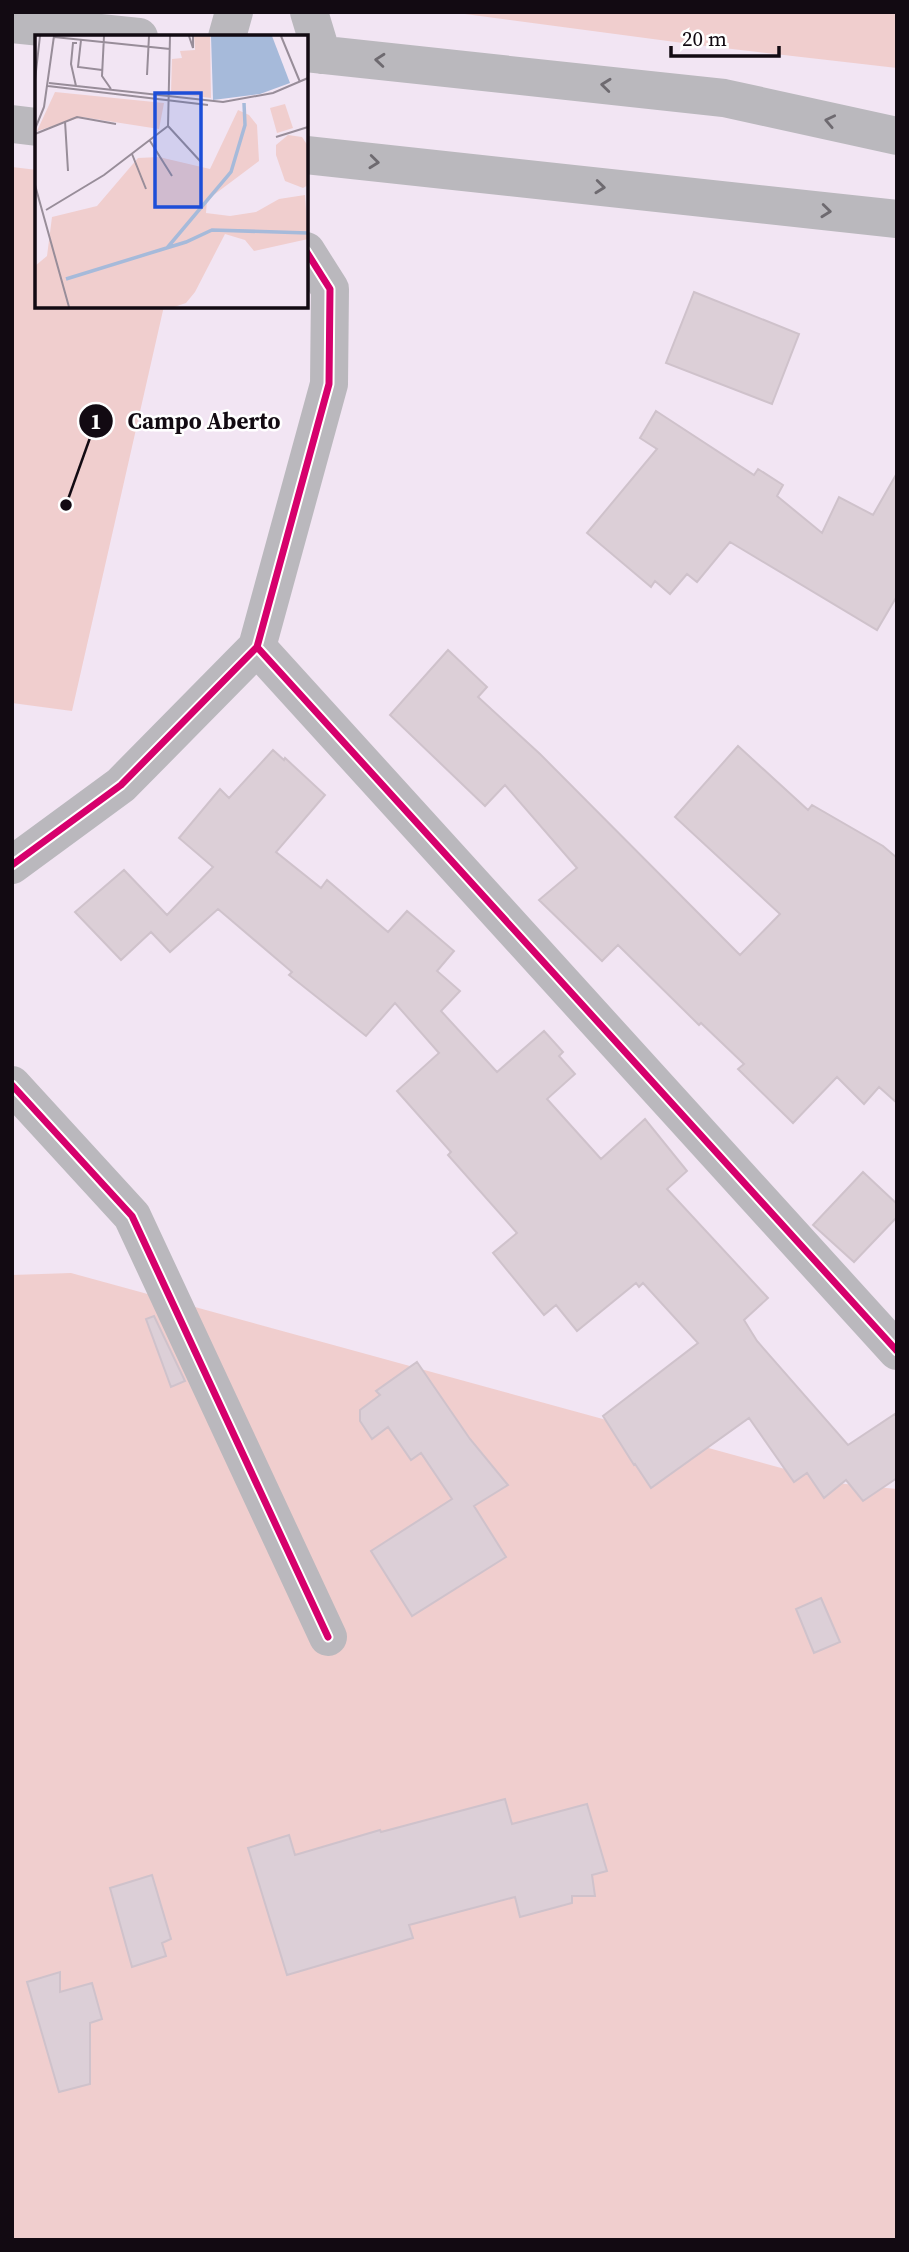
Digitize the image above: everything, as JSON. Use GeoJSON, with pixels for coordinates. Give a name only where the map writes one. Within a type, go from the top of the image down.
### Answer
{"type":"FeatureCollection","features":[{"type":"Feature","properties":{"kind":"street"},"geometry":{"type":"LineString","coordinates":[[228,35],[234,12]]}},
{"type":"Feature","properties":{"kind":"street"},"geometry":{"type":"LineString","coordinates":[[309,12],[314,54],[724,98],[897,136]]}},
{"type":"Feature","properties":{"kind":"street"},"geometry":{"type":"LineString","coordinates":[[12,24],[119,35]]}},
{"type":"Feature","properties":{"kind":"street"},"geometry":{"type":"LineString","coordinates":[[12,124],[35,127]]}},
{"type":"Feature","properties":{"kind":"street"},"geometry":{"type":"LineString","coordinates":[[308,155],[897,219]]}},
{"type":"Feature","properties":{"kind":"street"},"geometry":{"type":"LineString","coordinates":[[12,865],[121,785],[257,646],[329,384],[330,289],[308,254]]}},
{"type":"Feature","properties":{"kind":"street"},"geometry":{"type":"LineString","coordinates":[[257,646],[897,1351]]}},
{"type":"Feature","properties":{"kind":"street"},"geometry":{"type":"LineString","coordinates":[[12,1085],[132,1216],[328,1637]]}},
{"type":"Feature","properties":{"kind":"shaded area"},"geometry":{"type":"Polygon","coordinates":[[[450,12],[897,12],[897,68],[698,45],[450,12]]]}},
{"type":"Feature","properties":{"kind":"shaded area"},"geometry":{"type":"Polygon","coordinates":[[[12,167],[35,170],[35,308],[164,308],[72,711],[12,703],[12,167]]]}},
{"type":"Feature","properties":{"kind":"shaded area"},"geometry":{"type":"Polygon","coordinates":[[[71,1273],[836,1483],[897,1489],[897,2240],[12,2240],[12,1275],[71,1273]]]}},
{"type":"Feature","properties":{"kind":"building"},"geometry":{"type":"Polygon","coordinates":[[[694,292],[799,334],[772,404],[666,363],[694,292]]]}},
{"type":"Feature","properties":{"kind":"building"},"geometry":{"type":"Polygon","coordinates":[[[656,411],[754,475],[758,469],[783,485],[777,496],[822,533],[839,497],[873,515],[897,473],[897,596],[877,630],[730,542],[697,582],[687,574],[670,594],[655,581],[651,587],[587,533],[657,449],[640,438],[656,411]]]}},
{"type":"Feature","properties":{"kind":"building"},"geometry":{"type":"Polygon","coordinates":[[[448,650],[487,687],[478,697],[540,754],[740,955],[780,914],[675,817],[738,746],[808,810],[812,805],[883,846],[897,858],[897,1103],[879,1087],[864,1104],[837,1077],[793,1123],[738,1069],[744,1064],[701,1023],[699,1025],[618,945],[602,961],[539,900],[577,868],[505,785],[485,806],[390,715],[448,650]]]}},
{"type":"Feature","properties":{"kind":"building"},"geometry":{"type":"Polygon","coordinates":[[[273,750],[325,795],[276,852],[321,888],[327,880],[388,932],[407,911],[454,951],[437,971],[460,991],[441,1011],[497,1072],[544,1031],[563,1052],[559,1056],[575,1074],[547,1099],[601,1159],[645,1119],[687,1171],[667,1189],[768,1298],[744,1320],[757,1341],[848,1445],[895,1414],[897,1478],[863,1501],[846,1480],[824,1498],[807,1473],[794,1482],[749,1418],[651,1488],[603,1416],[698,1343],[643,1283],[639,1287],[636,1283],[577,1331],[556,1305],[544,1315],[493,1253],[517,1233],[448,1155],[451,1152],[397,1091],[439,1053],[395,1003],[366,1036],[289,975],[292,972],[218,909],[170,952],[151,932],[121,960],[75,912],[124,870],[167,915],[213,867],[179,838],[220,789],[229,798],[273,750]]]}},
{"type":"Feature","properties":{"kind":"building"},"geometry":{"type":"Polygon","coordinates":[[[863,1172],[897,1204],[897,1217],[854,1262],[813,1225],[863,1172]]]}},
{"type":"Feature","properties":{"kind":"building"},"geometry":{"type":"Polygon","coordinates":[[[154,1316],[185,1381],[171,1387],[146,1319],[154,1316]]]}},
{"type":"Feature","properties":{"kind":"building"},"geometry":{"type":"Polygon","coordinates":[[[417,1362],[470,1439],[508,1485],[474,1506],[506,1557],[412,1616],[371,1551],[452,1499],[421,1453],[411,1460],[388,1427],[372,1439],[360,1421],[360,1410],[380,1395],[376,1391],[417,1362]]]}},
{"type":"Feature","properties":{"kind":"building"},"geometry":{"type":"Polygon","coordinates":[[[821,1598],[840,1642],[814,1653],[796,1609],[821,1598]]]}},
{"type":"Feature","properties":{"kind":"building"},"geometry":{"type":"Polygon","coordinates":[[[505,1799],[512,1824],[587,1804],[607,1871],[592,1875],[595,1896],[572,1896],[572,1903],[520,1917],[515,1897],[409,1925],[413,1938],[287,1975],[248,1848],[289,1835],[295,1855],[380,1830],[381,1832],[505,1799]]]}},
{"type":"Feature","properties":{"kind":"building"},"geometry":{"type":"Polygon","coordinates":[[[152,1875],[171,1939],[162,1943],[166,1956],[132,1967],[110,1888],[152,1875]]]}},
{"type":"Feature","properties":{"kind":"building"},"geometry":{"type":"Polygon","coordinates":[[[60,1972],[60,1992],[92,1983],[102,2019],[90,2023],[90,2084],[59,2092],[27,1982],[60,1972]]]}},
{"type":"Feature","properties":{"kind":"cycle path"},"geometry":{"type":"LineString","coordinates":[[12,865],[121,785],[257,647],[329,384],[330,289],[308,254]]}},
{"type":"Feature","properties":{"kind":"cycle path"},"geometry":{"type":"LineString","coordinates":[[257,647],[897,1351]]}},
{"type":"Feature","properties":{"kind":"cycle path"},"geometry":{"type":"LineString","coordinates":[[12,1085],[132,1216],[328,1637]]}},
{"type":"Feature","properties":{"kind":"place","name":"Campo Aberto"},"geometry":{"type":"Point","coordinates":[66,505]}}]}
